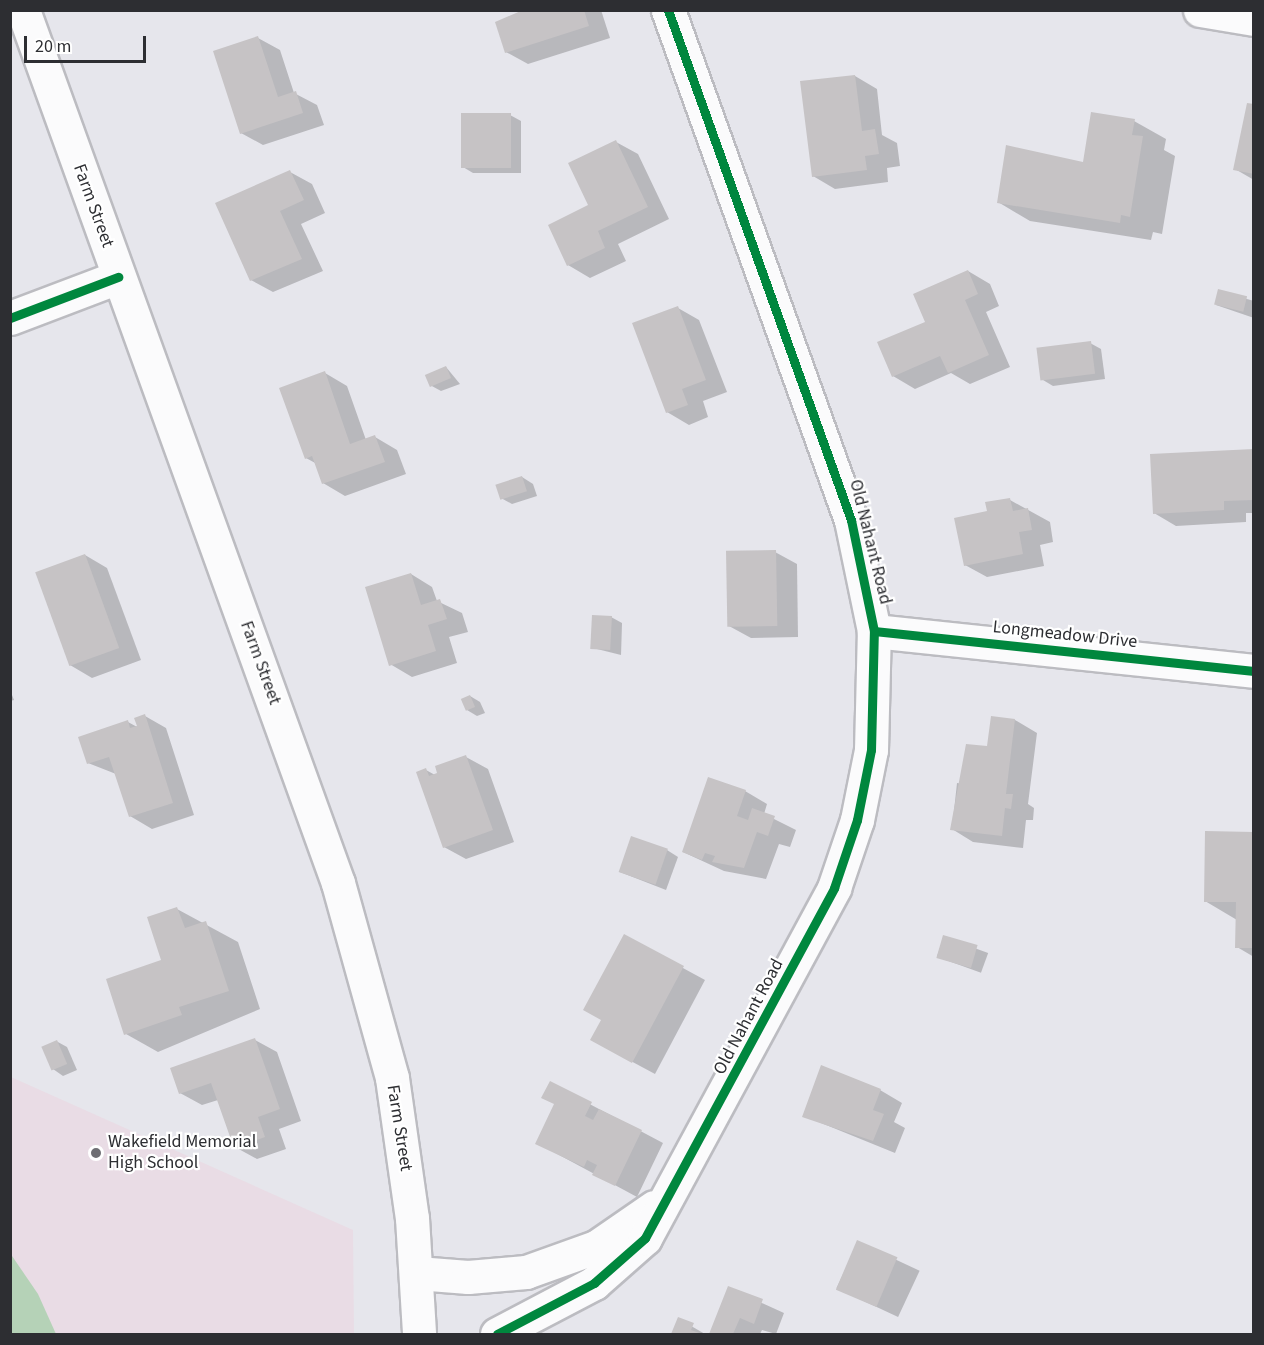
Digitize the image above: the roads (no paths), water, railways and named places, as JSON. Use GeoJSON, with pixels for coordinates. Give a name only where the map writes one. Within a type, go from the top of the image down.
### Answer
{"type":"FeatureCollection","features":[{"type":"Feature","properties":{"kind":"street","name":"Farm Street"},"geometry":{"type":"LineString","coordinates":[[23,10],[338,884],[392,1078],[417,1273],[419,1335]]}},
{"type":"Feature","properties":{"kind":"street","name":"Old Nahant Road"},"geometry":{"type":"LineString","coordinates":[[497,1335],[618,1266],[645,1238],[790,977],[847,855],[871,750],[874,631],[838,481],[668,10]]}},
{"type":"Feature","properties":{"kind":"street"},"geometry":{"type":"LineString","coordinates":[[1200,10],[1254,19]]}},
{"type":"Feature","properties":{"kind":"street"},"geometry":{"type":"LineString","coordinates":[[10,318],[118,277]]}},
{"type":"Feature","properties":{"kind":"street","name":"Longmeadow Drive"},"geometry":{"type":"LineString","coordinates":[[874,631],[1254,671]]}},
{"type":"Feature","properties":{"kind":"street","name":"Old Nahant Road"},"geometry":{"type":"LineString","coordinates":[[417,1273],[490,1277],[562,1261],[627,1229],[667,1196]]}},
{"type":"Feature","properties":{"kind":"place","name":"Wakefield Memorial High School"},"geometry":{"type":"Point","coordinates":[96,1153]}}]}
